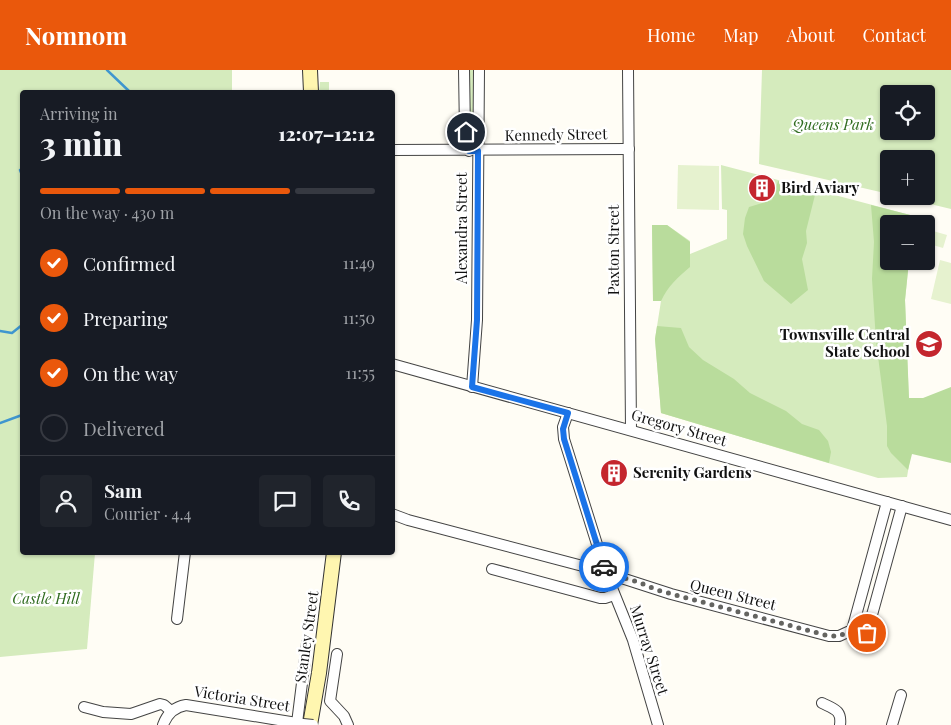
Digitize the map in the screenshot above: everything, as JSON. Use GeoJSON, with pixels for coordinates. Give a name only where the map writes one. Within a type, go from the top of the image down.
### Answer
{"type":"FeatureCollection","features":[{"type":"Feature","properties":{"kind":"main road"},"geometry":{"type":"LineString","coordinates":[[310,70],[311,90]]}},
{"type":"Feature","properties":{"kind":"main road","name":"Stanley Street"},"geometry":{"type":"LineString","coordinates":[[306,724],[319,673],[334,555]]}},
{"type":"Feature","properties":{"kind":"street","name":"Alexandra Street"},"geometry":{"type":"LineString","coordinates":[[464,70],[466,132],[474,151]]}},
{"type":"Feature","properties":{"kind":"street","name":"Alexandra Street"},"geometry":{"type":"LineString","coordinates":[[472,387],[477,320],[474,151],[479,70]]}},
{"type":"Feature","properties":{"kind":"street","name":"Paxton Street"},"geometry":{"type":"LineString","coordinates":[[628,70],[631,430]]}},
{"type":"Feature","properties":{"kind":"street","name":"Kennedy Street"},"geometry":{"type":"LineString","coordinates":[[395,150],[629,149]]}},
{"type":"Feature","properties":{"kind":"street","name":"Gregory Street"},"geometry":{"type":"LineString","coordinates":[[395,365],[951,520]]}},
{"type":"Feature","properties":{"kind":"street","name":"Murray Street"},"geometry":{"type":"LineString","coordinates":[[568,413],[563,429],[564,439],[605,570],[631,635],[658,725]]}},
{"type":"Feature","properties":{"kind":"street"},"geometry":{"type":"LineString","coordinates":[[852,630],[887,502]]}},
{"type":"Feature","properties":{"kind":"street","name":"Queen Street"},"geometry":{"type":"LineString","coordinates":[[395,515],[594,569],[605,570],[671,594],[829,636],[839,636],[852,630],[867,633],[902,506]]}},
{"type":"Feature","properties":{"kind":"street"},"geometry":{"type":"LineString","coordinates":[[177,619],[185,555]]}},
{"type":"Feature","properties":{"kind":"street"},"geometry":{"type":"LineString","coordinates":[[492,568],[600,598],[608,598],[614,595]]}},
{"type":"Feature","properties":{"kind":"street","name":"Stanley Street"},"geometry":{"type":"LineString","coordinates":[[306,724],[307,643]]}},
{"type":"Feature","properties":{"kind":"street"},"geometry":{"type":"LineString","coordinates":[[337,654],[330,701],[344,716],[348,725]]}},
{"type":"Feature","properties":{"kind":"street"},"geometry":{"type":"LineString","coordinates":[[892,725],[900,695]]}},
{"type":"Feature","properties":{"kind":"street"},"geometry":{"type":"LineString","coordinates":[[822,703],[839,713],[840,725]]}},
{"type":"Feature","properties":{"kind":"street","name":"Victoria Street"},"geometry":{"type":"LineString","coordinates":[[84,707],[103,712],[128,714],[160,704],[172,711],[178,707],[186,706],[306,724]]}},
{"type":"Feature","properties":{"kind":"street"},"geometry":{"type":"LineString","coordinates":[[163,725],[167,715],[172,711]]}},
{"type":"Feature","properties":{"kind":"green space","name":"Castle Hill"},"geometry":{"type":"Polygon","coordinates":[[[0,70],[232,70],[232,90],[20,90],[20,555],[95,555],[87,649],[0,657],[0,70]]]}},
{"type":"Feature","properties":{"kind":"green space"},"geometry":{"type":"Polygon","coordinates":[[[466,70],[474,70],[472,143],[469,135],[466,70]]]}},
{"type":"Feature","properties":{"kind":"green space","name":"Queens Park"},"geometry":{"type":"Polygon","coordinates":[[[762,70],[951,70],[951,209],[934,205],[935,150],[880,150],[880,192],[759,164],[762,70]]]}},
{"type":"Feature","properties":{"kind":"green space"},"geometry":{"type":"Polygon","coordinates":[[[320,82],[329,82],[329,90],[319,90],[320,82]]]}},
{"type":"Feature","properties":{"kind":"green space"},"geometry":{"type":"Polygon","coordinates":[[[678,165],[719,166],[719,210],[677,209],[678,165]]]}},
{"type":"Feature","properties":{"kind":"green space"},"geometry":{"type":"Polygon","coordinates":[[[721,165],[910,215],[880,215],[880,270],[908,270],[905,300],[911,453],[907,477],[878,478],[661,413],[655,339],[661,301],[653,301],[652,225],[667,225],[690,241],[690,254],[727,239],[727,210],[722,209],[721,165]]]}},
{"type":"Feature","properties":{"kind":"green space"},"geometry":{"type":"Polygon","coordinates":[[[778,181],[816,191],[806,231],[807,243],[802,259],[808,290],[791,304],[764,281],[743,234],[745,218],[749,207],[772,200],[778,181]]]}},
{"type":"Feature","properties":{"kind":"green space"},"geometry":{"type":"Polygon","coordinates":[[[871,205],[910,215],[880,215],[880,270],[908,270],[905,300],[909,398],[923,398],[951,387],[951,463],[912,454],[908,470],[891,453],[887,446],[887,426],[876,341],[872,279],[874,242],[871,205]]]}},
{"type":"Feature","properties":{"kind":"green space"},"geometry":{"type":"Polygon","coordinates":[[[652,225],[667,225],[690,242],[690,267],[674,282],[661,301],[653,301],[652,225]]]}},
{"type":"Feature","properties":{"kind":"green space"},"geometry":{"type":"Polygon","coordinates":[[[935,232],[947,235],[943,248],[935,246],[935,232]]]}},
{"type":"Feature","properties":{"kind":"green space"},"geometry":{"type":"Polygon","coordinates":[[[940,260],[951,263],[951,304],[931,299],[940,260]]]}},
{"type":"Feature","properties":{"kind":"green space"},"geometry":{"type":"Polygon","coordinates":[[[657,326],[681,328],[689,347],[703,360],[734,379],[750,393],[786,411],[802,424],[819,430],[828,441],[831,452],[829,463],[661,413],[655,339],[657,326]]]}},
{"type":"Feature","properties":{"kind":"waterway"},"geometry":{"type":"LineString","coordinates":[[107,70],[128,90]]}},
{"type":"Feature","properties":{"kind":"waterway"},"geometry":{"type":"LineString","coordinates":[[0,331],[12,333],[20,327]]}},
{"type":"Feature","properties":{"kind":"waterway"},"geometry":{"type":"LineString","coordinates":[[0,423],[20,416]]}},
{"type":"Feature","properties":{"kind":"way so far"},"geometry":{"type":"LineString","coordinates":[[604,567],[606,573],[638,582],[657,590],[829,636],[839,636],[852,630],[867,633]]}},
{"type":"Feature","properties":{"kind":"place","name":"Bird Aviary"},"geometry":{"type":"Point","coordinates":[762,188]}},
{"type":"Feature","properties":{"kind":"place","name":"Townsville Central State School"},"geometry":{"type":"Point","coordinates":[929,344]}},
{"type":"Feature","properties":{"kind":"place","name":"Serenity Gardens"},"geometry":{"type":"Point","coordinates":[614,473]}},
{"type":"Feature","properties":{"kind":"route"},"geometry":{"type":"LineString","coordinates":[[466,132],[469,151],[478,151],[477,320],[472,387],[568,413],[564,422],[564,439],[604,567]]}}]}
